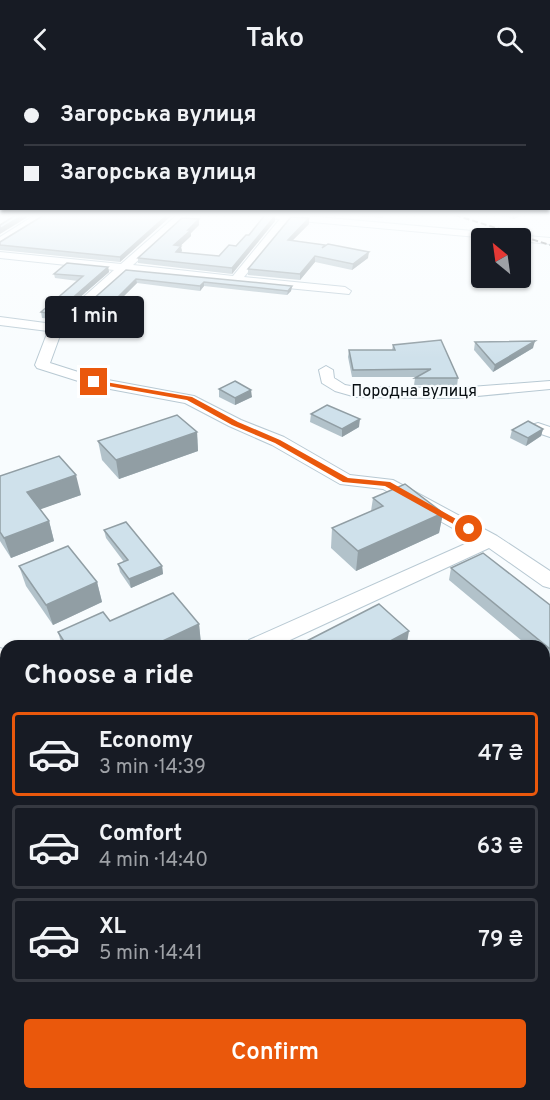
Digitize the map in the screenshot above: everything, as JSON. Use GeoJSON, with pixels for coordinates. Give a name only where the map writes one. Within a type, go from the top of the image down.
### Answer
{"type":"FeatureCollection","features":[{"type":"Feature","properties":{"kind":"street"},"geometry":{"type":"LineString","coordinates":[[81,263],[345,291]]}},
{"type":"Feature","properties":{"kind":"street"},"geometry":{"type":"LineString","coordinates":[[131,263],[56,328],[42,365],[94,382],[189,399],[235,423],[278,441],[346,480],[387,484],[490,540],[550,581]]}},
{"type":"Feature","properties":{"kind":"street"},"geometry":{"type":"LineString","coordinates":[[237,278],[249,263]]}},
{"type":"Feature","properties":{"kind":"street"},"geometry":{"type":"LineString","coordinates":[[0,321],[56,328]]}},
{"type":"Feature","properties":{"kind":"street"},"geometry":{"type":"LineString","coordinates":[[0,334],[26,324]]}},
{"type":"Feature","properties":{"kind":"street","name":"Породна вулиця"},"geometry":{"type":"LineString","coordinates":[[326,370],[327,380],[340,388],[356,392],[457,393],[550,385]]}},
{"type":"Feature","properties":{"kind":"street"},"geometry":{"type":"LineString","coordinates":[[270,640],[490,540]]}},
{"type":"Feature","properties":{"kind":"building"},"geometry":{"type":"Polygon","coordinates":[[[67,263],[108,267],[54,314],[41,312],[83,276],[54,274],[67,263]]]}},
{"type":"Feature","properties":{"kind":"building"},"geometry":{"type":"Polygon","coordinates":[[[182,263],[236,263],[232,268],[182,263]]]}},
{"type":"Feature","properties":{"kind":"building"},"geometry":{"type":"Polygon","coordinates":[[[253,263],[309,263],[300,274],[248,269],[253,263]]]}},
{"type":"Feature","properties":{"kind":"building"},"geometry":{"type":"Polygon","coordinates":[[[126,270],[292,286],[288,291],[204,282],[200,286],[136,279],[107,308],[90,320],[73,317],[126,270]]]}},
{"type":"Feature","properties":{"kind":"building"},"geometry":{"type":"Polygon","coordinates":[[[441,340],[458,378],[415,378],[431,369],[353,370],[349,350],[395,350],[393,345],[441,340]]]}},
{"type":"Feature","properties":{"kind":"building"},"geometry":{"type":"Polygon","coordinates":[[[535,341],[495,365],[475,342],[535,341]]]}},
{"type":"Feature","properties":{"kind":"building"},"geometry":{"type":"Polygon","coordinates":[[[235,381],[251,390],[235,398],[219,389],[235,381]]]}},
{"type":"Feature","properties":{"kind":"building"},"geometry":{"type":"Polygon","coordinates":[[[327,405],[360,419],[342,429],[311,414],[327,405]]]}},
{"type":"Feature","properties":{"kind":"building"},"geometry":{"type":"Polygon","coordinates":[[[177,415],[197,432],[116,460],[98,441],[177,415]]]}},
{"type":"Feature","properties":{"kind":"building"},"geometry":{"type":"Polygon","coordinates":[[[528,421],[543,429],[528,438],[512,430],[528,421]]]}},
{"type":"Feature","properties":{"kind":"building"},"geometry":{"type":"Polygon","coordinates":[[[59,456],[76,475],[27,492],[49,521],[4,538],[0,532],[0,476],[59,456]]]}},
{"type":"Feature","properties":{"kind":"building"},"geometry":{"type":"Polygon","coordinates":[[[405,484],[443,513],[358,551],[332,528],[383,506],[373,498],[405,484]]]}},
{"type":"Feature","properties":{"kind":"building"},"geometry":{"type":"Polygon","coordinates":[[[126,522],[162,566],[129,579],[118,564],[128,560],[104,530],[126,522]]]}},
{"type":"Feature","properties":{"kind":"building"},"geometry":{"type":"Polygon","coordinates":[[[68,546],[97,582],[46,605],[19,566],[68,546]]]}},
{"type":"Feature","properties":{"kind":"building"},"geometry":{"type":"Polygon","coordinates":[[[483,553],[550,605],[550,640],[539,640],[451,568],[483,553]]]}},
{"type":"Feature","properties":{"kind":"building"},"geometry":{"type":"Polygon","coordinates":[[[173,593],[199,624],[165,640],[63,640],[58,632],[103,612],[110,621],[173,593]]]}},
{"type":"Feature","properties":{"kind":"building"},"geometry":{"type":"Polygon","coordinates":[[[379,604],[409,631],[392,640],[309,640],[379,604]]]}},
{"type":"Feature","properties":{"kind":"route"},"geometry":{"type":"LineString","coordinates":[[94,382],[189,399],[235,423],[278,441],[346,480],[387,484],[469,529]]}}]}
